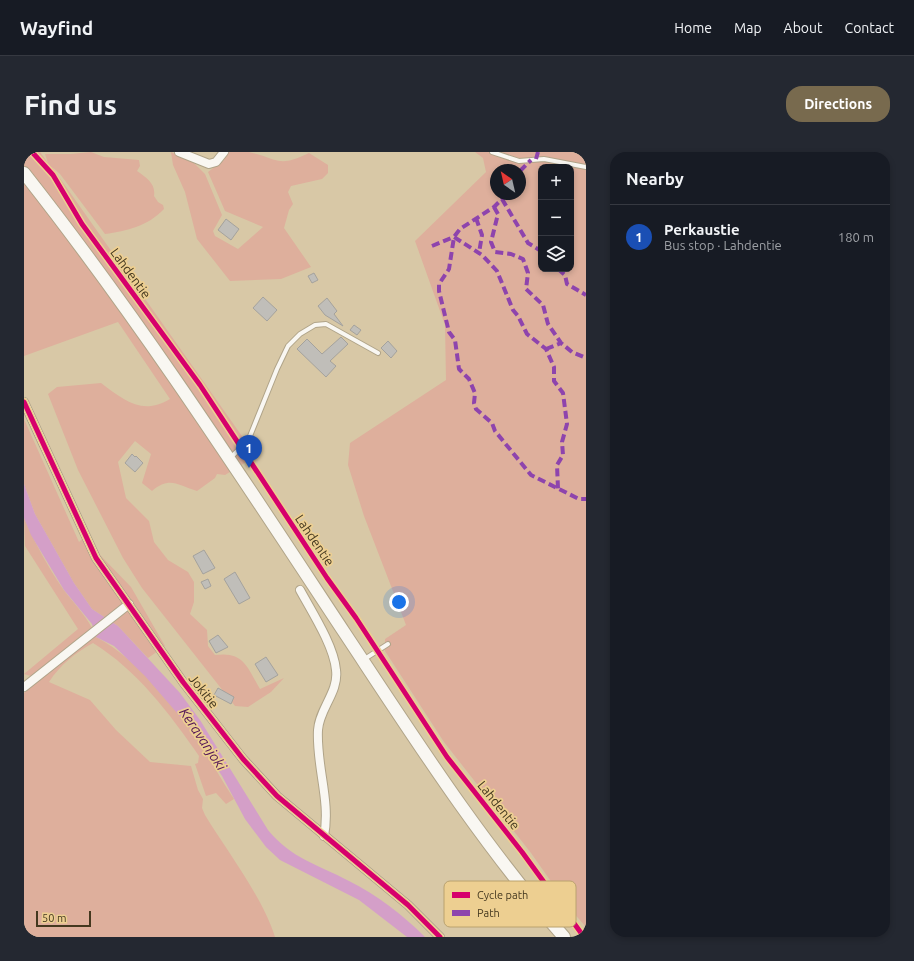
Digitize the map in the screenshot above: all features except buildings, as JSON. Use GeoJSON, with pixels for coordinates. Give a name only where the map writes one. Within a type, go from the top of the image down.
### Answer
{"type":"FeatureCollection","features":[{"type":"Feature","properties":{"kind":"main road","name":"Lahdentie"},"geometry":{"type":"LineString","coordinates":[[24,174],[108,282],[230,458],[463,809],[519,881]]}},
{"type":"Feature","properties":{"kind":"main road","name":"Lahdentie"},"geometry":{"type":"LineString","coordinates":[[555,927],[564,937]]}},
{"type":"Feature","properties":{"kind":"street"},"geometry":{"type":"LineString","coordinates":[[179,152],[208,164],[216,162],[224,152]]}},
{"type":"Feature","properties":{"kind":"street","name":"Jokitie"},"geometry":{"type":"LineString","coordinates":[[24,402],[96,558],[183,682],[243,759],[277,796],[408,904],[440,937]]}},
{"type":"Feature","properties":{"kind":"street"},"geometry":{"type":"LineString","coordinates":[[300,590],[331,651],[336,671],[336,682],[321,716],[318,729],[318,748],[327,819],[324,836]]}},
{"type":"Feature","properties":{"kind":"street"},"geometry":{"type":"LineString","coordinates":[[24,687],[129,604]]}},
{"type":"Feature","properties":{"kind":"lane"},"geometry":{"type":"LineString","coordinates":[[492,152],[519,161],[544,158],[586,167]]}},
{"type":"Feature","properties":{"kind":"lane"},"geometry":{"type":"LineString","coordinates":[[230,458],[248,441],[286,352],[293,339],[300,334],[315,325],[326,324],[378,353]]}},
{"type":"Feature","properties":{"kind":"lane"},"geometry":{"type":"LineString","coordinates":[[363,660],[388,644]]}},
{"type":"Feature","properties":{"kind":"shaded area"},"geometry":{"type":"Polygon","coordinates":[[[24,152],[40,152],[48,163],[45,154],[91,152],[104,157],[139,160],[140,166],[137,171],[150,182],[154,188],[154,196],[158,202],[163,205],[164,209],[158,215],[144,224],[105,234],[60,174],[52,167],[256,456],[225,475],[217,474],[215,478],[197,491],[179,484],[169,483],[158,486],[152,491],[142,483],[151,454],[135,441],[118,462],[126,498],[149,521],[154,542],[168,560],[188,572],[194,582],[194,602],[190,614],[207,630],[208,646],[215,655],[225,654],[239,658],[244,662],[260,689],[284,678],[271,692],[248,707],[235,706],[142,588],[123,558],[78,470],[48,394],[57,387],[101,383],[126,400],[142,406],[160,404],[170,399],[118,322],[24,356],[24,152]]]}},
{"type":"Feature","properties":{"kind":"shaded area"},"geometry":{"type":"Polygon","coordinates":[[[171,152],[194,163],[205,174],[222,215],[213,231],[215,236],[238,249],[263,227],[225,211],[208,172],[224,160],[227,152],[249,152],[279,161],[299,158],[309,153],[328,165],[328,173],[322,179],[291,186],[288,192],[293,204],[289,210],[284,228],[311,267],[281,279],[230,281],[197,239],[185,192],[173,165],[171,152]]]}},
{"type":"Feature","properties":{"kind":"shaded area"},"geometry":{"type":"Polygon","coordinates":[[[475,152],[586,152],[586,927],[576,916],[576,881],[551,881],[531,853],[444,742],[385,651],[385,639],[406,625],[364,516],[348,465],[350,443],[446,380],[445,325],[415,241],[486,172],[483,158],[475,152]]]}},
{"type":"Feature","properties":{"kind":"shaded area"},"geometry":{"type":"Polygon","coordinates":[[[24,419],[79,542],[89,533],[100,555],[131,587],[165,646],[148,658],[118,626],[92,609],[74,583],[35,514],[24,484],[24,419]]]}},
{"type":"Feature","properties":{"kind":"shaded area"},"geometry":{"type":"Polygon","coordinates":[[[24,518],[37,546],[52,572],[63,589],[86,618],[96,637],[113,647],[129,660],[175,708],[211,759],[215,769],[234,799],[226,804],[216,793],[206,796],[195,764],[198,763],[199,756],[176,724],[152,694],[124,666],[93,643],[68,660],[49,682],[90,700],[116,730],[150,762],[191,766],[198,790],[203,799],[202,808],[205,815],[244,875],[262,907],[275,937],[24,937],[24,693],[41,679],[24,674],[78,629],[25,546],[24,518]]]}},
{"type":"Feature","properties":{"kind":"water","name":"Keravanjoki"},"geometry":{"type":"Polygon","coordinates":[[[24,484],[35,514],[74,583],[92,609],[118,626],[180,693],[200,720],[268,830],[286,848],[380,899],[399,913],[425,937],[407,937],[359,900],[280,860],[266,847],[245,819],[222,776],[190,728],[145,676],[114,646],[96,637],[92,624],[64,590],[31,535],[24,518],[24,484]]]}},
{"type":"Feature","properties":{"kind":"marked path"},"geometry":{"type":"LineString","coordinates":[[536,159],[538,152]]}},
{"type":"Feature","properties":{"kind":"marked path"},"geometry":{"type":"LineString","coordinates":[[526,165],[531,160]]}},
{"type":"Feature","properties":{"kind":"marked path"},"geometry":{"type":"LineString","coordinates":[[501,200],[494,207],[460,229],[454,237],[449,269],[439,284],[439,291],[449,332],[455,340],[459,369],[469,379],[475,393],[474,403],[476,409],[492,423],[495,431],[531,475],[579,499],[586,499]]}},
{"type":"Feature","properties":{"kind":"marked path"},"geometry":{"type":"LineString","coordinates":[[503,200],[528,243],[538,249]]}},
{"type":"Feature","properties":{"kind":"marked path"},"geometry":{"type":"LineString","coordinates":[[494,207],[498,214],[491,242],[495,252],[511,254],[523,259],[528,273],[526,289],[543,305],[548,324],[561,343],[572,352],[586,358]]}},
{"type":"Feature","properties":{"kind":"marked path"},"geometry":{"type":"LineString","coordinates":[[476,218],[482,235],[479,253]]}},
{"type":"Feature","properties":{"kind":"marked path"},"geometry":{"type":"LineString","coordinates":[[432,246],[454,237],[482,255],[497,271],[513,310],[518,316],[527,334],[546,349],[554,367],[554,381],[563,393],[567,424],[562,442],[563,455],[557,465],[558,489]]}},
{"type":"Feature","properties":{"kind":"marked path"},"geometry":{"type":"LineString","coordinates":[[562,272],[565,275],[567,284],[586,295]]}},
{"type":"Feature","properties":{"kind":"marked path"},"geometry":{"type":"LineString","coordinates":[[546,349],[561,343]]}},
{"type":"Feature","properties":{"kind":"cycle path"},"geometry":{"type":"LineString","coordinates":[[32,152],[53,175],[82,224],[200,385],[447,757],[543,881]]}},
{"type":"Feature","properties":{"kind":"cycle path"},"geometry":{"type":"LineString","coordinates":[[24,402],[96,558],[183,682],[243,759],[277,796],[408,905],[440,937]]}},
{"type":"Feature","properties":{"kind":"cycle path"},"geometry":{"type":"LineString","coordinates":[[576,926],[584,937]]}},
{"type":"Feature","properties":{"kind":"place","name":"Perkaustie"},"geometry":{"type":"Point","coordinates":[249,468]}}]}
